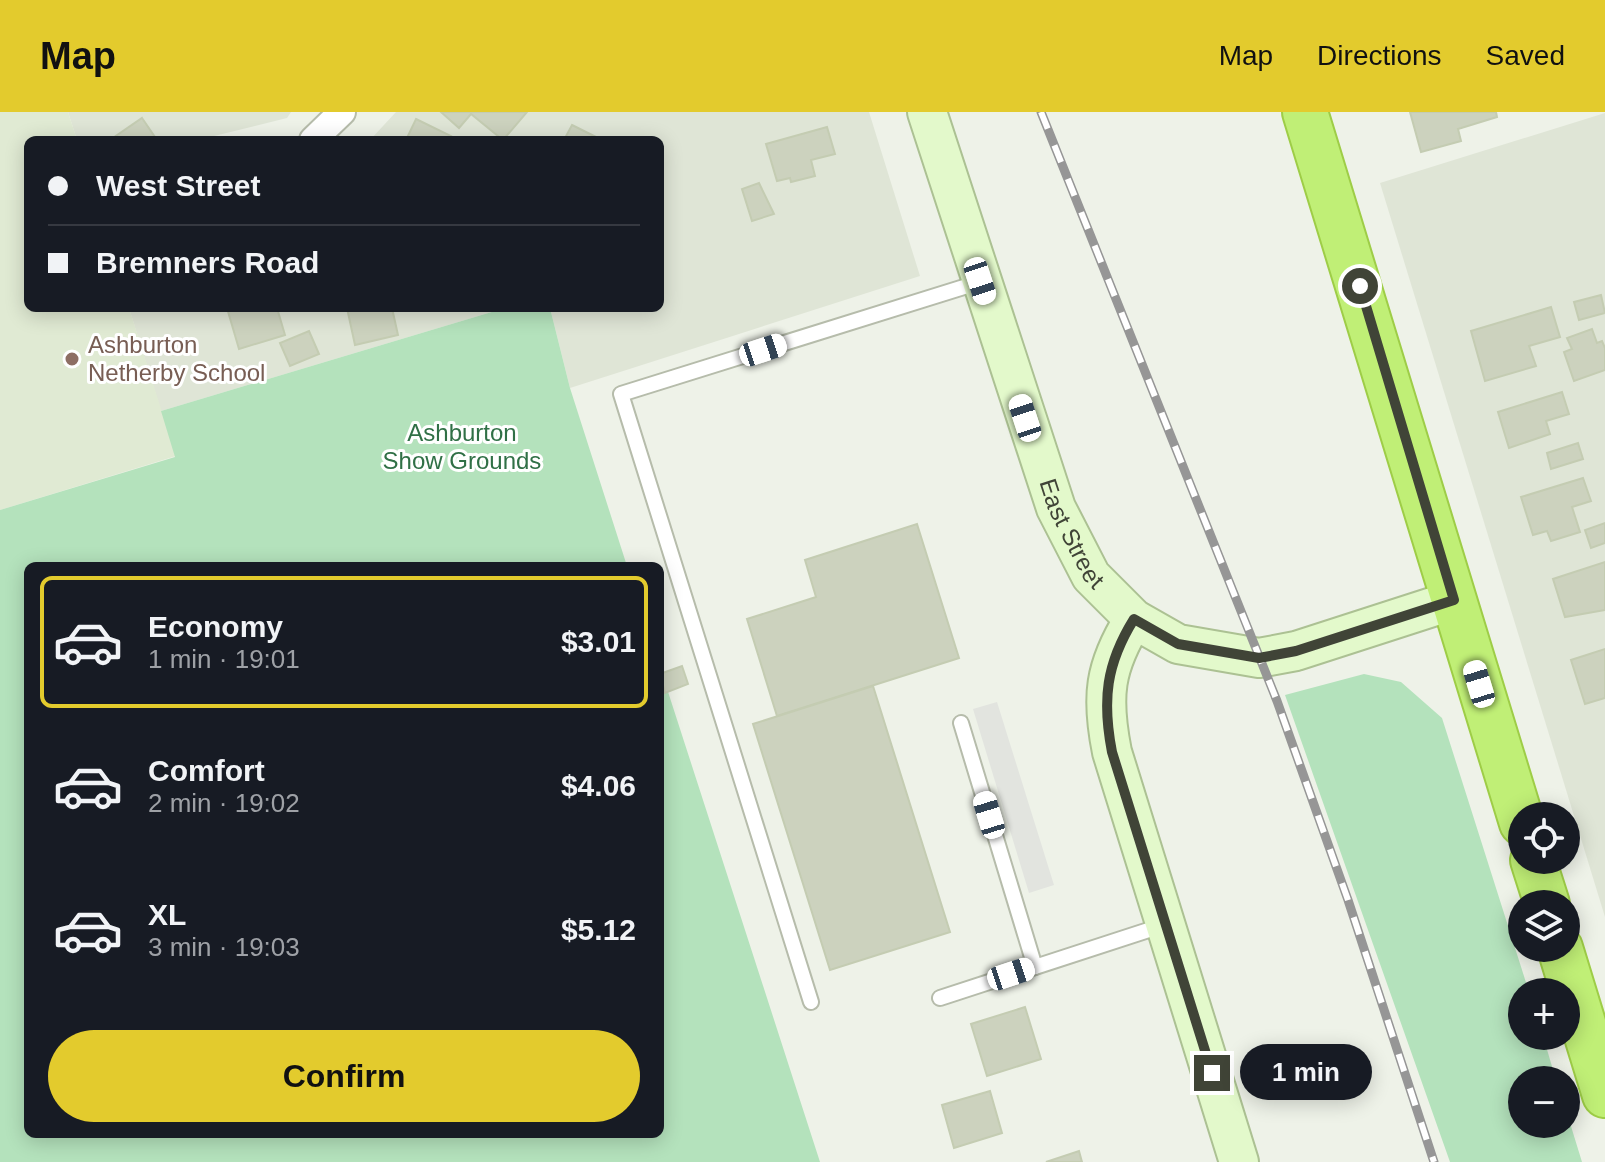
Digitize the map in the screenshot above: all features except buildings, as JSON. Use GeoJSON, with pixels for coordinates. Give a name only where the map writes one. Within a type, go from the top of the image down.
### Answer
{"type":"FeatureCollection","features":[{"type":"Feature","properties":{"kind":"highway"},"geometry":{"type":"LineString","coordinates":[[1305,112],[1516,802]]}},
{"type":"Feature","properties":{"kind":"highway"},"geometry":{"type":"LineString","coordinates":[[1564,962],[1605,1095]]}},
{"type":"Feature","properties":{"kind":"main road","name":"East Street"},"geometry":{"type":"LineString","coordinates":[[927,112],[980,281],[1065,531],[1091,576],[1134,619],[1178,644],[1259,658],[1296,651],[1454,600]]}},
{"type":"Feature","properties":{"kind":"main road"},"geometry":{"type":"LineString","coordinates":[[1134,619],[1117,646],[1108,671],[1106,720],[1112,752],[1239,1162]]}},
{"type":"Feature","properties":{"kind":"street"},"geometry":{"type":"LineString","coordinates":[[317,136],[342,112]]}},
{"type":"Feature","properties":{"kind":"lane"},"geometry":{"type":"LineString","coordinates":[[811,1002],[621,394],[980,281]]}},
{"type":"Feature","properties":{"kind":"lane"},"geometry":{"type":"LineString","coordinates":[[961,723],[1035,967]]}},
{"type":"Feature","properties":{"kind":"lane"},"geometry":{"type":"LineString","coordinates":[[940,998],[1166,924]]}},
{"type":"Feature","properties":{"kind":"shaded area","name":"Ashburton Netherby School"},"geometry":{"type":"Polygon","coordinates":[[[0,112],[68,112],[76,136],[24,136],[24,312],[130,312],[176,456],[0,510],[0,112]]]}},
{"type":"Feature","properties":{"kind":"shaded area"},"geometry":{"type":"Polygon","coordinates":[[[68,112],[291,112],[287,118],[214,136],[76,136],[68,112]]]}},
{"type":"Feature","properties":{"kind":"shaded area"},"geometry":{"type":"Polygon","coordinates":[[[396,112],[869,112],[920,276],[570,388],[551,312],[664,312],[664,136],[374,136],[396,112]]]}},
{"type":"Feature","properties":{"kind":"shaded area"},"geometry":{"type":"Polygon","coordinates":[[[1605,113],[1605,917],[1580,835],[1580,802],[1570,802],[1380,183],[1605,113]]]}},
{"type":"Feature","properties":{"kind":"shaded area"},"geometry":{"type":"Polygon","coordinates":[[[130,312],[492,312],[161,411],[130,312]]]}},
{"type":"Feature","properties":{"kind":"shaded area"},"geometry":{"type":"Polygon","coordinates":[[[997,702],[1054,885],[1029,893],[973,709],[997,702]]]}},
{"type":"Feature","properties":{"kind":"green space","name":"Ashburton Show Grounds"},"geometry":{"type":"Polygon","coordinates":[[[492,312],[551,312],[570,388],[626,562],[24,562],[24,1138],[664,1138],[664,679],[820,1162],[0,1162],[0,510],[175,457],[161,411],[492,312]]]}},
{"type":"Feature","properties":{"kind":"green space"},"geometry":{"type":"Polygon","coordinates":[[[1364,674],[1401,682],[1442,718],[1508,926],[1508,962],[1519,962],[1525,978],[1508,978],[1508,1050],[1547,1050],[1552,1066],[1508,1066],[1508,1138],[1575,1138],[1582,1162],[1450,1162],[1285,695],[1364,674]]]}},
{"type":"Feature","properties":{"kind":"railway"},"geometry":{"type":"LineString","coordinates":[[1041,112],[1277,701],[1348,900],[1434,1162]]}},
{"type":"Feature","properties":{"kind":"place","name":"Ashburton Netherby School"},"geometry":{"type":"Point","coordinates":[72,359]}},
{"type":"Feature","properties":{"kind":"route"},"geometry":{"type":"LineString","coordinates":[[1212,1073],[1112,752],[1106,720],[1108,671],[1117,646],[1134,619],[1178,644],[1224,655],[1259,658],[1296,651],[1454,600],[1360,286]]}}]}
